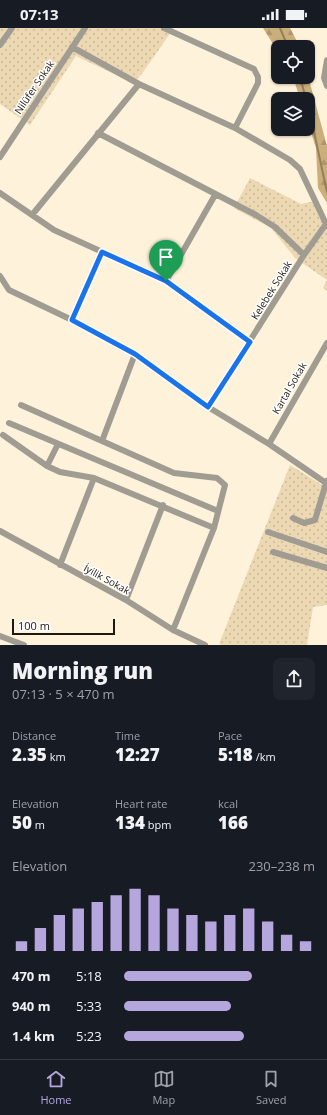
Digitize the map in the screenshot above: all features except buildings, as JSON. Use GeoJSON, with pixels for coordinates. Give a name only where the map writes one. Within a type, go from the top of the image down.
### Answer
{"type":"FeatureCollection","features":[{"type":"Feature","properties":{"kind":"street"},"geometry":{"type":"LineString","coordinates":[[0,45],[12,28]]}},
{"type":"Feature","properties":{"kind":"street","name":"Nilüfer Sokak"},"geometry":{"type":"LineString","coordinates":[[0,157],[85,28]]}},
{"type":"Feature","properties":{"kind":"street"},"geometry":{"type":"LineString","coordinates":[[164,28],[254,69],[258,77],[258,83],[236,128]]}},
{"type":"Feature","properties":{"kind":"street"},"geometry":{"type":"LineString","coordinates":[[177,34],[181,28]]}},
{"type":"Feature","properties":{"kind":"street"},"geometry":{"type":"LineString","coordinates":[[72,48],[139,84],[236,128],[290,160],[300,169],[326,225]]}},
{"type":"Feature","properties":{"kind":"street"},"geometry":{"type":"LineString","coordinates":[[327,60],[324,78],[327,86]]}},
{"type":"Feature","properties":{"kind":"street"},"geometry":{"type":"LineString","coordinates":[[32,215],[139,84]]}},
{"type":"Feature","properties":{"kind":"street"},"geometry":{"type":"LineString","coordinates":[[98,133],[214,196],[275,227],[304,255]]}},
{"type":"Feature","properties":{"kind":"street"},"geometry":{"type":"LineString","coordinates":[[0,193],[54,230],[166,281],[250,342]]}},
{"type":"Feature","properties":{"kind":"street"},"geometry":{"type":"LineString","coordinates":[[166,281],[214,196]]}},
{"type":"Feature","properties":{"kind":"street","name":"Kelebek Sokak"},"geometry":{"type":"LineString","coordinates":[[208,407],[304,255],[326,225]]}},
{"type":"Feature","properties":{"kind":"street"},"geometry":{"type":"LineString","coordinates":[[72,320],[102,252]]}},
{"type":"Feature","properties":{"kind":"street"},"geometry":{"type":"LineString","coordinates":[[0,276],[9,290],[72,320],[135,354],[208,407],[269,444],[327,482],[315,520],[304,523],[293,518]]}},
{"type":"Feature","properties":{"kind":"street","name":"Kartal Sokak"},"geometry":{"type":"LineString","coordinates":[[269,444],[327,343]]}},
{"type":"Feature","properties":{"kind":"street"},"geometry":{"type":"LineString","coordinates":[[102,441],[135,354]]}},
{"type":"Feature","properties":{"kind":"street"},"geometry":{"type":"LineString","coordinates":[[21,405],[174,473],[217,478],[225,485],[214,528],[173,630]]}},
{"type":"Feature","properties":{"kind":"street"},"geometry":{"type":"LineString","coordinates":[[10,423],[218,511]]}},
{"type":"Feature","properties":{"kind":"street"},"geometry":{"type":"LineString","coordinates":[[3,434],[47,466],[60,472],[94,478],[163,505],[214,528]]}},
{"type":"Feature","properties":{"kind":"street"},"geometry":{"type":"LineString","coordinates":[[47,466],[58,444]]}},
{"type":"Feature","properties":{"kind":"street"},"geometry":{"type":"LineString","coordinates":[[60,565],[94,478]]}},
{"type":"Feature","properties":{"kind":"street"},"geometry":{"type":"LineString","coordinates":[[126,600],[163,505]]}},
{"type":"Feature","properties":{"kind":"street","name":"İyilik Sokak"},"geometry":{"type":"LineString","coordinates":[[0,531],[126,600],[173,630],[205,645]]}},
{"type":"Feature","properties":{"kind":"street"},"geometry":{"type":"LineString","coordinates":[[268,532],[327,552]]}},
{"type":"Feature","properties":{"kind":"street"},"geometry":{"type":"LineString","coordinates":[[273,552],[327,568]]}},
{"type":"Feature","properties":{"kind":"street"},"geometry":{"type":"LineString","coordinates":[[0,636],[24,645]]}},
{"type":"Feature","properties":{"kind":"shaded area"},"geometry":{"type":"Polygon","coordinates":[[[0,28],[174,28],[141,75],[133,83],[76,56],[30,125],[0,104],[0,28]]]}},
{"type":"Feature","properties":{"kind":"shaded area"},"geometry":{"type":"Polygon","coordinates":[[[250,178],[301,204],[315,201],[327,220],[327,280],[295,258],[271,228],[234,208],[250,178]]]}},
{"type":"Feature","properties":{"kind":"shaded area"},"geometry":{"type":"Polygon","coordinates":[[[327,280],[327,291],[323,288],[327,280]]]}},
{"type":"Feature","properties":{"kind":"shaded area"},"geometry":{"type":"Polygon","coordinates":[[[290,465],[327,488],[327,605],[313,607],[307,645],[219,644],[290,465]]]}},
{"type":"Feature","properties":{"kind":"green space"},"geometry":{"type":"Polygon","coordinates":[[[263,28],[290,28],[296,40],[271,40],[263,28]]]}},
{"type":"Feature","properties":{"kind":"green space"},"geometry":{"type":"Polygon","coordinates":[[[295,84],[310,84],[312,92],[298,92],[295,84]]]}},
{"type":"Feature","properties":{"kind":"green space"},"geometry":{"type":"Polygon","coordinates":[[[315,102],[327,146],[327,203],[318,188],[316,148],[312,136],[315,136],[315,102]]]}},
{"type":"Feature","properties":{"kind":"waterway"},"geometry":{"type":"LineString","coordinates":[[280,28],[285,40]]}},
{"type":"Feature","properties":{"kind":"waterway"},"geometry":{"type":"LineString","coordinates":[[302,84],[304,92]]}},
{"type":"Feature","properties":{"kind":"waterway"},"geometry":{"type":"LineString","coordinates":[[315,136],[327,192]]}},
{"type":"Feature","properties":{"kind":"route"},"geometry":{"type":"LineString","coordinates":[[102,252],[166,281],[250,342],[208,407],[135,354],[72,320],[102,252]]}}]}
